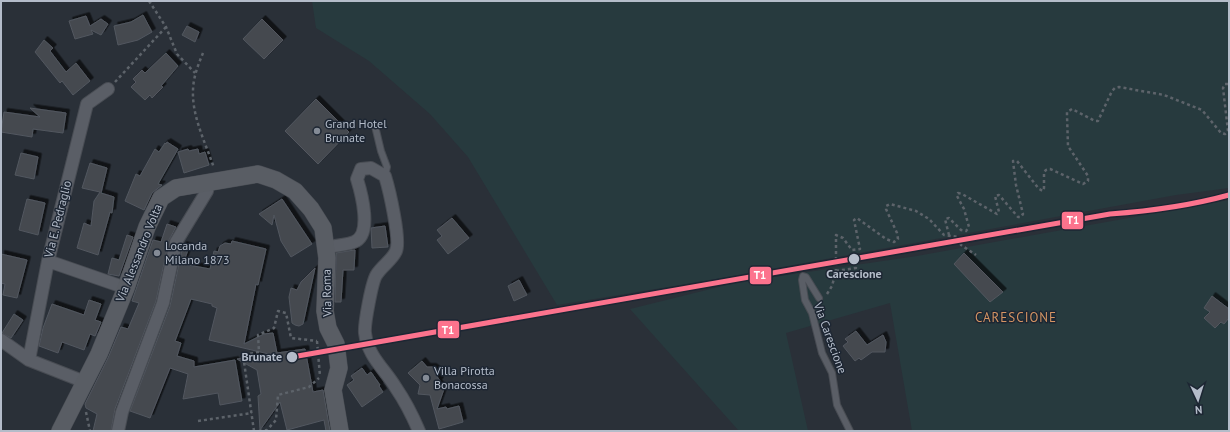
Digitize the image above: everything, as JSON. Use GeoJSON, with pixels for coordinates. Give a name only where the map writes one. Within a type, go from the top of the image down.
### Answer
{"type":"FeatureCollection","features":[{"type":"Feature","properties":{"kind":"street","name":"Via E. Pedraglio"},"geometry":{"type":"LineString","coordinates":[[29,360],[48,261],[87,104],[108,89]]}},
{"type":"Feature","properties":{"kind":"street"},"geometry":{"type":"LineString","coordinates":[[326,247],[356,242],[362,235],[365,209],[357,179],[362,169],[371,168],[385,176],[395,222],[398,242],[397,251],[383,265],[375,276],[365,331],[369,350],[374,359],[396,387],[419,431]]}},
{"type":"Feature","properties":{"kind":"street","name":"Via Alessandro Volta"},"geometry":{"type":"LineString","coordinates":[[60,431],[99,354],[126,288],[147,227],[161,198],[176,188],[258,174],[276,180],[295,191],[312,209],[323,228],[326,247]]}},
{"type":"Feature","properties":{"kind":"street"},"geometry":{"type":"LineString","coordinates":[[118,431],[122,412],[163,303],[176,242],[213,181]]}},
{"type":"Feature","properties":{"kind":"street","name":"Via Roma"},"geometry":{"type":"LineString","coordinates":[[326,247],[325,311],[328,328],[336,349],[339,368],[333,390],[340,431]]}},
{"type":"Feature","properties":{"kind":"street"},"geometry":{"type":"LineString","coordinates":[[48,261],[126,288]]}},
{"type":"Feature","properties":{"kind":"street"},"geometry":{"type":"LineString","coordinates":[[1,340],[29,360],[84,382]]}},
{"type":"Feature","properties":{"kind":"lane"},"geometry":{"type":"LineString","coordinates":[[375,126],[380,151],[387,167],[385,176]]}},
{"type":"Feature","properties":{"kind":"lane","name":"Via Carescione"},"geometry":{"type":"LineString","coordinates":[[819,298],[806,277],[803,276],[802,280],[805,300],[812,312],[822,353],[832,373],[837,405],[850,431]]}},
{"type":"Feature","properties":{"kind":"path"},"geometry":{"type":"LineString","coordinates":[[148,1],[166,27],[178,54],[196,73]]}},
{"type":"Feature","properties":{"kind":"path"},"geometry":{"type":"LineString","coordinates":[[108,89],[166,27]]}},
{"type":"Feature","properties":{"kind":"path"},"geometry":{"type":"LineString","coordinates":[[203,53],[196,73],[193,92],[195,110],[213,181]]}},
{"type":"Feature","properties":{"kind":"path"},"geometry":{"type":"LineString","coordinates":[[976,255],[961,245],[959,237],[948,235],[945,223],[946,219],[949,218],[961,230],[966,231],[968,227],[964,209],[957,196],[958,193],[998,214],[999,212],[995,196],[999,195],[1018,216],[1021,216],[1023,214],[1016,185],[1013,161],[1017,161],[1039,189],[1042,190],[1044,188],[1044,172],[1050,169],[1083,184],[1088,182],[1088,176],[1068,146],[1068,112],[1072,109],[1095,121],[1098,121],[1112,91],[1119,87],[1164,95],[1202,110],[1221,133],[1225,134],[1228,131],[1223,88],[1225,84],[1229,84]]}},
{"type":"Feature","properties":{"kind":"path","name":"Via Carescione"},"geometry":{"type":"LineString","coordinates":[[819,298],[828,292],[836,271],[836,235],[843,238],[852,250],[860,249],[854,220],[857,218],[886,239],[894,242],[898,239],[886,206],[890,204],[916,211],[929,219],[944,235],[948,235]]}},
{"type":"Feature","properties":{"kind":"path"},"geometry":{"type":"LineString","coordinates":[[836,271],[856,268],[855,265]]}},
{"type":"Feature","properties":{"kind":"path"},"geometry":{"type":"LineString","coordinates":[[254,431],[243,355],[258,352],[258,335],[274,328],[278,311],[286,313],[291,338],[317,341],[320,376]]}},
{"type":"Feature","properties":{"kind":"path"},"geometry":{"type":"LineString","coordinates":[[259,431],[267,430],[276,420],[278,395],[309,387],[319,380],[324,370]]}},
{"type":"Feature","properties":{"kind":"path"},"geometry":{"type":"LineString","coordinates":[[198,421],[252,414]]}},
{"type":"Feature","properties":{"kind":"green space"},"geometry":{"type":"Polygon","coordinates":[[[312,1],[1229,1],[1229,188],[1176,195],[711,280],[557,305],[468,157],[430,114],[369,61],[316,28],[312,1]]]}},
{"type":"Feature","properties":{"kind":"green space"},"geometry":{"type":"Polygon","coordinates":[[[1229,200],[1229,431],[912,431],[890,303],[786,333],[808,431],[739,431],[630,309],[739,282],[917,256],[1229,200]]]}},
{"type":"Feature","properties":{"kind":"building"},"geometry":{"type":"Polygon","coordinates":[[[143,15],[152,32],[138,40],[118,45],[114,26],[131,22],[143,15]]]}},
{"type":"Feature","properties":{"kind":"building"},"geometry":{"type":"Polygon","coordinates":[[[86,16],[90,26],[101,19],[108,24],[101,35],[91,30],[93,34],[75,39],[69,21],[86,16]]]}},
{"type":"Feature","properties":{"kind":"building"},"geometry":{"type":"Polygon","coordinates":[[[262,19],[283,40],[264,59],[243,39],[262,19]]]}},
{"type":"Feature","properties":{"kind":"building"},"geometry":{"type":"Polygon","coordinates":[[[187,26],[199,32],[195,42],[182,35],[187,26]]]}},
{"type":"Feature","properties":{"kind":"building"},"geometry":{"type":"Polygon","coordinates":[[[44,40],[53,48],[50,51],[66,72],[76,63],[90,81],[73,95],[62,81],[60,83],[35,52],[44,40]]]}},
{"type":"Feature","properties":{"kind":"building"},"geometry":{"type":"Polygon","coordinates":[[[166,53],[178,66],[161,86],[163,87],[152,98],[150,95],[145,100],[131,87],[136,82],[133,79],[142,70],[145,73],[166,53]]]}},
{"type":"Feature","properties":{"kind":"building","name":"Grand Hotel Brunate"},"geometry":{"type":"Polygon","coordinates":[[[316,99],[349,132],[318,164],[285,131],[316,99]]]}},
{"type":"Feature","properties":{"kind":"building"},"geometry":{"type":"Polygon","coordinates":[[[30,108],[66,113],[63,133],[33,129],[32,137],[1,132],[4,112],[40,117],[30,108]]]}},
{"type":"Feature","properties":{"kind":"building"},"geometry":{"type":"Polygon","coordinates":[[[167,142],[178,149],[158,184],[162,185],[152,193],[144,210],[125,201],[136,174],[140,176],[155,149],[159,152],[167,142]]]}},
{"type":"Feature","properties":{"kind":"building"},"geometry":{"type":"Polygon","coordinates":[[[188,149],[189,151],[198,149],[199,154],[205,152],[209,165],[184,173],[178,152],[188,149]]]}},
{"type":"Feature","properties":{"kind":"building"},"geometry":{"type":"Polygon","coordinates":[[[21,153],[38,157],[34,179],[15,175],[21,153]]]}},
{"type":"Feature","properties":{"kind":"building"},"geometry":{"type":"Polygon","coordinates":[[[90,163],[107,168],[101,193],[114,197],[112,213],[110,212],[98,255],[77,248],[84,223],[91,226],[94,201],[100,192],[82,188],[90,163]]]}},
{"type":"Feature","properties":{"kind":"building"},"geometry":{"type":"Polygon","coordinates":[[[27,199],[45,203],[38,235],[19,230],[27,199]]]}},
{"type":"Feature","properties":{"kind":"building"},"geometry":{"type":"Polygon","coordinates":[[[282,199],[312,244],[291,257],[281,241],[274,215],[272,225],[259,214],[282,199]]]}},
{"type":"Feature","properties":{"kind":"building"},"geometry":{"type":"Polygon","coordinates":[[[452,218],[469,238],[448,254],[437,240],[442,236],[437,230],[452,218]]]}},
{"type":"Feature","properties":{"kind":"building"},"geometry":{"type":"Polygon","coordinates":[[[167,224],[176,227],[169,240],[156,301],[115,409],[111,431],[93,431],[97,414],[86,408],[85,404],[108,358],[121,327],[128,329],[139,303],[132,301],[153,240],[161,242],[167,224]]]}},
{"type":"Feature","properties":{"kind":"building"},"geometry":{"type":"Polygon","coordinates":[[[385,226],[388,247],[372,248],[371,228],[385,226]]]}},
{"type":"Feature","properties":{"kind":"building"},"geometry":{"type":"Polygon","coordinates":[[[127,235],[133,237],[119,276],[108,274],[112,258],[119,260],[127,235]]]}},
{"type":"Feature","properties":{"kind":"building"},"geometry":{"type":"Polygon","coordinates":[[[232,241],[266,249],[258,285],[256,284],[244,344],[264,334],[273,333],[277,353],[305,349],[313,392],[323,390],[330,431],[326,431],[324,420],[287,430],[280,402],[260,430],[258,396],[261,394],[257,370],[237,359],[269,354],[209,340],[217,308],[212,306],[212,304],[191,299],[175,341],[181,343],[177,356],[194,361],[194,367],[235,360],[242,401],[220,405],[218,393],[183,399],[188,374],[170,368],[150,418],[130,411],[170,306],[183,245],[189,247],[183,264],[210,269],[214,251],[218,252],[220,246],[225,243],[231,244],[232,241]]]}},
{"type":"Feature","properties":{"kind":"building"},"geometry":{"type":"Polygon","coordinates":[[[355,250],[354,270],[343,270],[341,302],[335,302],[336,253],[355,250]]]}},
{"type":"Feature","properties":{"kind":"building"},"geometry":{"type":"Polygon","coordinates":[[[964,253],[1003,292],[990,302],[954,264],[964,253]]]}},
{"type":"Feature","properties":{"kind":"building"},"geometry":{"type":"Polygon","coordinates":[[[1,254],[27,260],[17,298],[3,295],[5,284],[1,283],[1,254]]]}},
{"type":"Feature","properties":{"kind":"building"},"geometry":{"type":"Polygon","coordinates":[[[315,268],[303,324],[299,326],[295,325],[292,323],[289,297],[291,288],[297,290],[301,282],[315,268]]]}},
{"type":"Feature","properties":{"kind":"building"},"geometry":{"type":"Polygon","coordinates":[[[519,280],[527,295],[514,301],[508,286],[519,280]]]}},
{"type":"Feature","properties":{"kind":"building"},"geometry":{"type":"Polygon","coordinates":[[[1212,296],[1229,309],[1229,318],[1224,324],[1221,322],[1215,328],[1204,318],[1210,312],[1204,308],[1212,296]]]}},
{"type":"Feature","properties":{"kind":"building"},"geometry":{"type":"Polygon","coordinates":[[[89,300],[101,304],[95,320],[101,322],[95,336],[90,334],[84,350],[62,342],[58,353],[39,346],[43,328],[52,304],[84,315],[89,300]]]}},
{"type":"Feature","properties":{"kind":"building"},"geometry":{"type":"Polygon","coordinates":[[[14,314],[23,320],[11,338],[2,333],[14,314]]]}},
{"type":"Feature","properties":{"kind":"building"},"geometry":{"type":"Polygon","coordinates":[[[856,331],[867,345],[883,335],[886,342],[885,352],[872,352],[861,360],[859,358],[855,361],[843,346],[848,342],[845,339],[856,331]]]}},
{"type":"Feature","properties":{"kind":"building"},"geometry":{"type":"Polygon","coordinates":[[[422,361],[427,367],[433,367],[437,370],[436,375],[440,381],[438,383],[444,389],[437,409],[446,407],[447,409],[459,406],[463,422],[439,429],[430,395],[418,394],[420,385],[408,373],[422,361]]]}},
{"type":"Feature","properties":{"kind":"building"},"geometry":{"type":"Polygon","coordinates":[[[362,368],[367,375],[371,372],[383,392],[362,407],[347,385],[354,380],[351,376],[362,368]]]}},
{"type":"Feature","properties":{"kind":"transit line","name":"T1"},"geometry":{"type":"LineString","coordinates":[[292,357],[1110,214],[1155,210],[1185,205],[1229,195]]}},
{"type":"Feature","properties":{"kind":"place","name":"Grand Hotel Brunate"},"geometry":{"type":"Point","coordinates":[317,131]}},
{"type":"Feature","properties":{"kind":"place","name":"Locanda Milano 1873"},"geometry":{"type":"Point","coordinates":[157,253]}},
{"type":"Feature","properties":{"kind":"place","name":"Carescione"},"geometry":{"type":"Point","coordinates":[854,259]}},
{"type":"Feature","properties":{"kind":"place","name":"Brunate"},"geometry":{"type":"Point","coordinates":[292,357]}},
{"type":"Feature","properties":{"kind":"place","name":"Villa Pirotta Bonacossa"},"geometry":{"type":"Point","coordinates":[426,378]}},
{"type":"Feature","properties":{"kind":"district","name":"CARESCIONE"},"geometry":{"type":"Point","coordinates":[1016,317]}}]}
